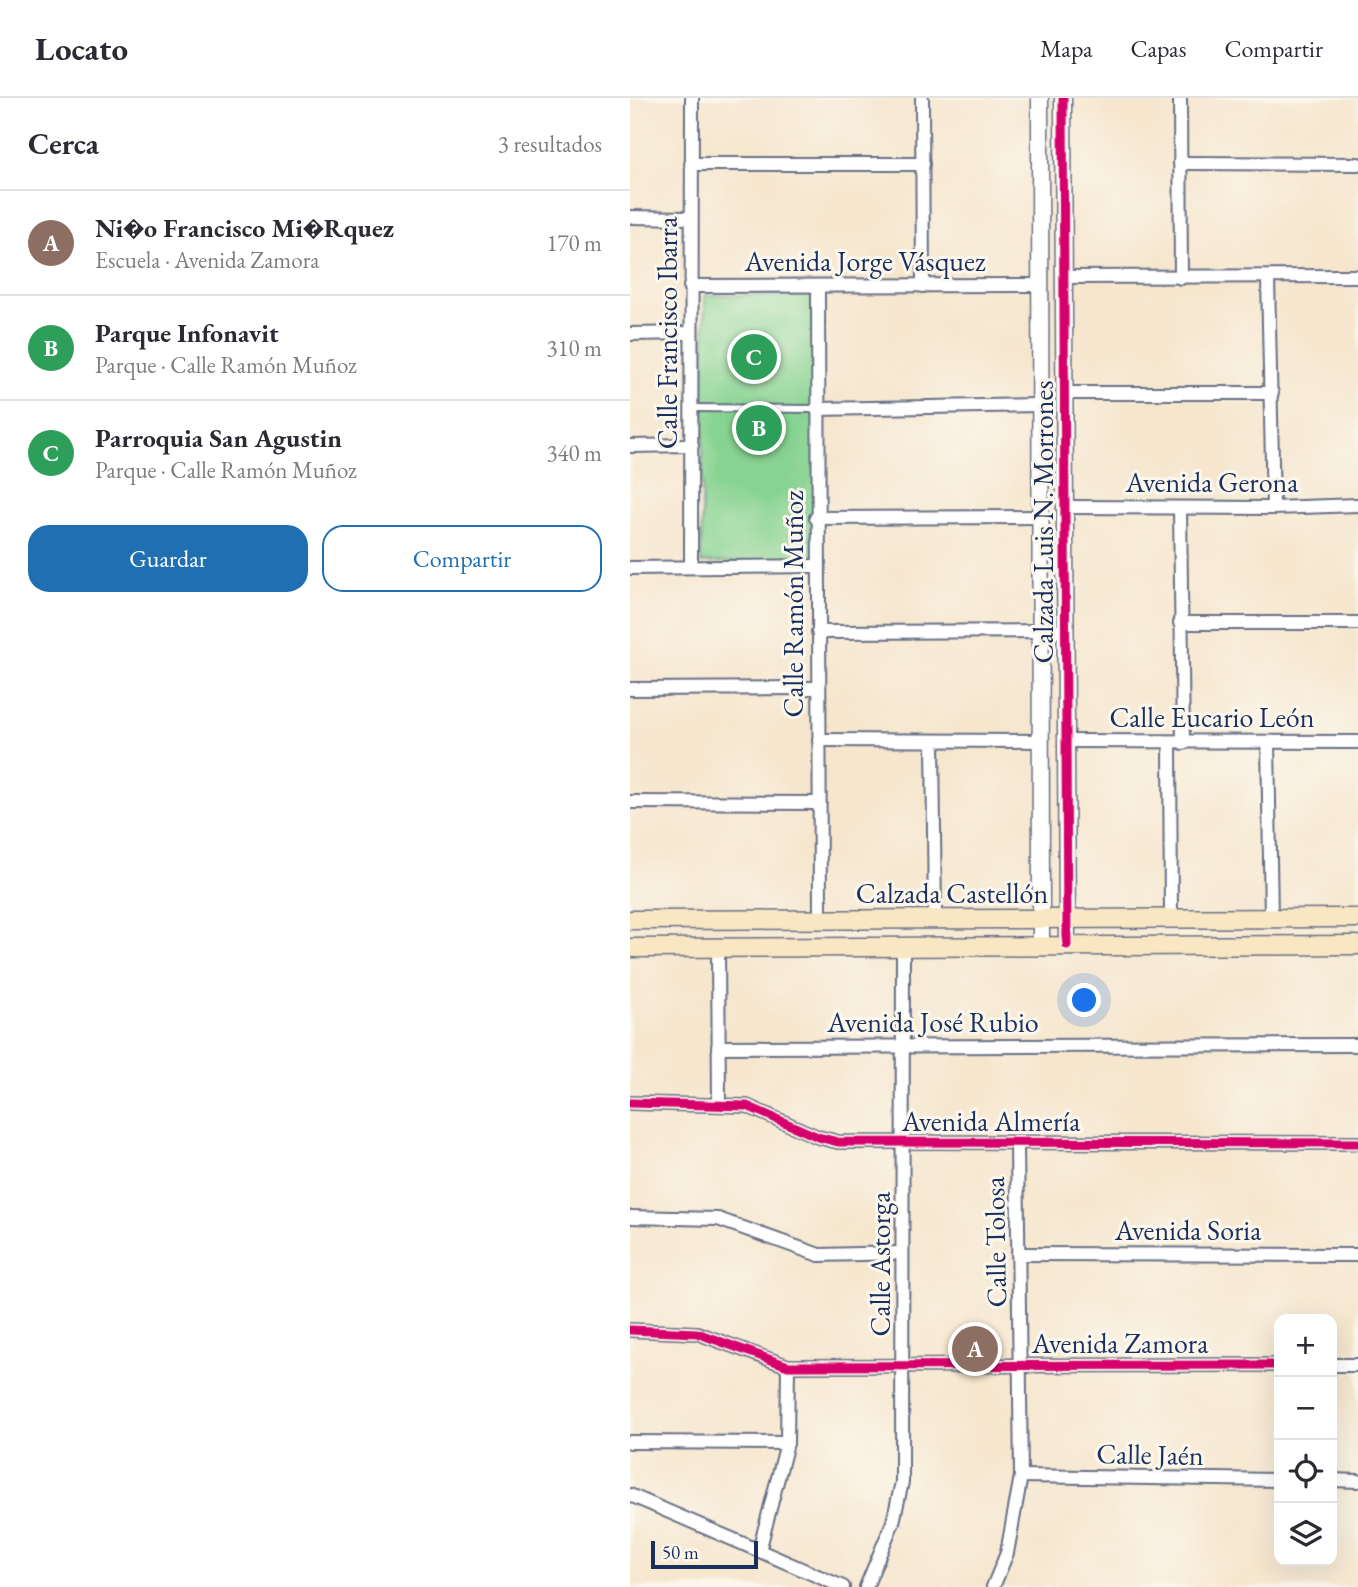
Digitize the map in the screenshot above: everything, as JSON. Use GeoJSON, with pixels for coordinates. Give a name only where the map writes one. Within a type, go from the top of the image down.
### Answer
{"type":"FeatureCollection","features":[{"type":"Feature","properties":{"kind":"main road","name":"Calzada Castellón"},"geometry":{"type":"LineString","coordinates":[[630,920],[1358,918]]}},
{"type":"Feature","properties":{"kind":"main road","name":"Calzada Castellón"},"geometry":{"type":"LineString","coordinates":[[630,948],[1358,945]]}},
{"type":"Feature","properties":{"kind":"street","name":"Calle Francisco Ibarra"},"geometry":{"type":"LineString","coordinates":[[691,567],[692,98]]}},
{"type":"Feature","properties":{"kind":"street"},"geometry":{"type":"LineString","coordinates":[[922,98],[923,286]]}},
{"type":"Feature","properties":{"kind":"street","name":"Calzada Luis N. Morrones"},"geometry":{"type":"LineString","coordinates":[[1040,98],[1041,945]]}},
{"type":"Feature","properties":{"kind":"street","name":"Calzada Luis N. Morrones"},"geometry":{"type":"LineString","coordinates":[[1062,98],[1067,945]]}},
{"type":"Feature","properties":{"kind":"street"},"geometry":{"type":"LineString","coordinates":[[1180,98],[1181,278]]}},
{"type":"Feature","properties":{"kind":"street"},"geometry":{"type":"LineString","coordinates":[[1180,163],[1358,164]]}},
{"type":"Feature","properties":{"kind":"street"},"geometry":{"type":"LineString","coordinates":[[691,164],[923,164]]}},
{"type":"Feature","properties":{"kind":"street"},"geometry":{"type":"LineString","coordinates":[[630,217],[691,218]]}},
{"type":"Feature","properties":{"kind":"street"},"geometry":{"type":"LineString","coordinates":[[1063,277],[1358,276]]}},
{"type":"Feature","properties":{"kind":"street"},"geometry":{"type":"LineString","coordinates":[[1268,278],[1273,508]]}},
{"type":"Feature","properties":{"kind":"street","name":"Avenida Jorge Vásquez"},"geometry":{"type":"LineString","coordinates":[[690,286],[1040,285]]}},
{"type":"Feature","properties":{"kind":"street","name":"Calle Ramón Muñoz"},"geometry":{"type":"LineString","coordinates":[[818,287],[816,566],[820,920]]}},
{"type":"Feature","properties":{"kind":"street"},"geometry":{"type":"LineString","coordinates":[[630,334],[690,333]]}},
{"type":"Feature","properties":{"kind":"street"},"geometry":{"type":"LineString","coordinates":[[1065,393],[1272,393]]}},
{"type":"Feature","properties":{"kind":"street"},"geometry":{"type":"LineString","coordinates":[[816,409],[1041,405]]}},
{"type":"Feature","properties":{"kind":"street"},"geometry":{"type":"LineString","coordinates":[[630,446],[692,446]]}},
{"type":"Feature","properties":{"kind":"street","name":"Avenida Gerona"},"geometry":{"type":"LineString","coordinates":[[1066,507],[1273,508],[1358,505]]}},
{"type":"Feature","properties":{"kind":"street"},"geometry":{"type":"LineString","coordinates":[[1171,918],[1180,623],[1180,508]]}},
{"type":"Feature","properties":{"kind":"street"},"geometry":{"type":"LineString","coordinates":[[816,518],[1040,517]]}},
{"type":"Feature","properties":{"kind":"street"},"geometry":{"type":"LineString","coordinates":[[630,568],[816,566]]}},
{"type":"Feature","properties":{"kind":"street"},"geometry":{"type":"LineString","coordinates":[[1180,623],[1358,623]]}},
{"type":"Feature","properties":{"kind":"street"},"geometry":{"type":"LineString","coordinates":[[818,632],[1066,631]]}},
{"type":"Feature","properties":{"kind":"street"},"geometry":{"type":"LineString","coordinates":[[630,689],[819,688]]}},
{"type":"Feature","properties":{"kind":"street"},"geometry":{"type":"LineString","coordinates":[[819,740],[1042,741]]}},
{"type":"Feature","properties":{"kind":"street"},"geometry":{"type":"LineString","coordinates":[[933,741],[935,919]]}},
{"type":"Feature","properties":{"kind":"street","name":"Calle Eucario León"},"geometry":{"type":"LineString","coordinates":[[1066,741],[1358,742]]}},
{"type":"Feature","properties":{"kind":"street"},"geometry":{"type":"LineString","coordinates":[[1268,742],[1271,917]]}},
{"type":"Feature","properties":{"kind":"street"},"geometry":{"type":"LineString","coordinates":[[630,802],[819,803]]}},
{"type":"Feature","properties":{"kind":"street","name":"Calle Astorga"},"geometry":{"type":"LineString","coordinates":[[866,1587],[899,1505],[903,947]]}},
{"type":"Feature","properties":{"kind":"street"},"geometry":{"type":"LineString","coordinates":[[718,948],[719,1103]]}},
{"type":"Feature","properties":{"kind":"street","name":"Avenida José Rubio"},"geometry":{"type":"LineString","coordinates":[[718,1047],[1358,1045]]}},
{"type":"Feature","properties":{"kind":"street","name":"Avenida Almería"},"geometry":{"type":"LineString","coordinates":[[630,1103],[719,1103],[760,1110],[828,1140],[902,1144],[1358,1143]]}},
{"type":"Feature","properties":{"kind":"street","name":"Calle Tolosa"},"geometry":{"type":"LineString","coordinates":[[993,1587],[1007,1553],[1021,1476],[1017,1144]]}},
{"type":"Feature","properties":{"kind":"street"},"geometry":{"type":"LineString","coordinates":[[630,1217],[718,1220],[819,1255],[902,1254]]}},
{"type":"Feature","properties":{"kind":"street","name":"Avenida Soria"},"geometry":{"type":"LineString","coordinates":[[1018,1254],[1358,1255]]}},
{"type":"Feature","properties":{"kind":"street","name":"Avenida Zamora"},"geometry":{"type":"LineString","coordinates":[[630,1330],[697,1333],[789,1366],[1274,1365]]}},
{"type":"Feature","properties":{"kind":"street"},"geometry":{"type":"LineString","coordinates":[[1337,1365],[1358,1365]]}},
{"type":"Feature","properties":{"kind":"street"},"geometry":{"type":"LineString","coordinates":[[759,1550],[788,1443],[789,1366]]}},
{"type":"Feature","properties":{"kind":"street"},"geometry":{"type":"LineString","coordinates":[[630,1442],[788,1443]]}},
{"type":"Feature","properties":{"kind":"street","name":"Calle Jaén"},"geometry":{"type":"LineString","coordinates":[[1021,1476],[1274,1480]]}},
{"type":"Feature","properties":{"kind":"street"},"geometry":{"type":"LineString","coordinates":[[1337,1480],[1358,1481]]}},
{"type":"Feature","properties":{"kind":"street"},"geometry":{"type":"LineString","coordinates":[[630,1495],[844,1587]]}},
{"type":"Feature","properties":{"kind":"lane"},"geometry":{"type":"LineString","coordinates":[[691,408],[816,409]]}},
{"type":"Feature","properties":{"kind":"green space"},"geometry":{"type":"Polygon","coordinates":[[[705,295],[814,295],[816,560],[701,563],[705,295]]]}},
{"type":"Feature","properties":{"kind":"cycle path"},"geometry":{"type":"LineString","coordinates":[[1063,98],[1067,945]]}},
{"type":"Feature","properties":{"kind":"cycle path"},"geometry":{"type":"LineString","coordinates":[[630,1103],[747,1106],[818,1137],[838,1142],[1358,1143]]}},
{"type":"Feature","properties":{"kind":"cycle path"},"geometry":{"type":"LineString","coordinates":[[630,1330],[697,1333],[788,1366],[1274,1365]]}},
{"type":"Feature","properties":{"kind":"place","name":"Parroquia San Agustin"},"geometry":{"type":"Point","coordinates":[754,357]}},
{"type":"Feature","properties":{"kind":"place","name":"Parque Infonavit"},"geometry":{"type":"Point","coordinates":[759,428]}},
{"type":"Feature","properties":{"kind":"place","name":"Ni�o Francisco Mi�Rquez"},"geometry":{"type":"Point","coordinates":[975,1349]}}]}
